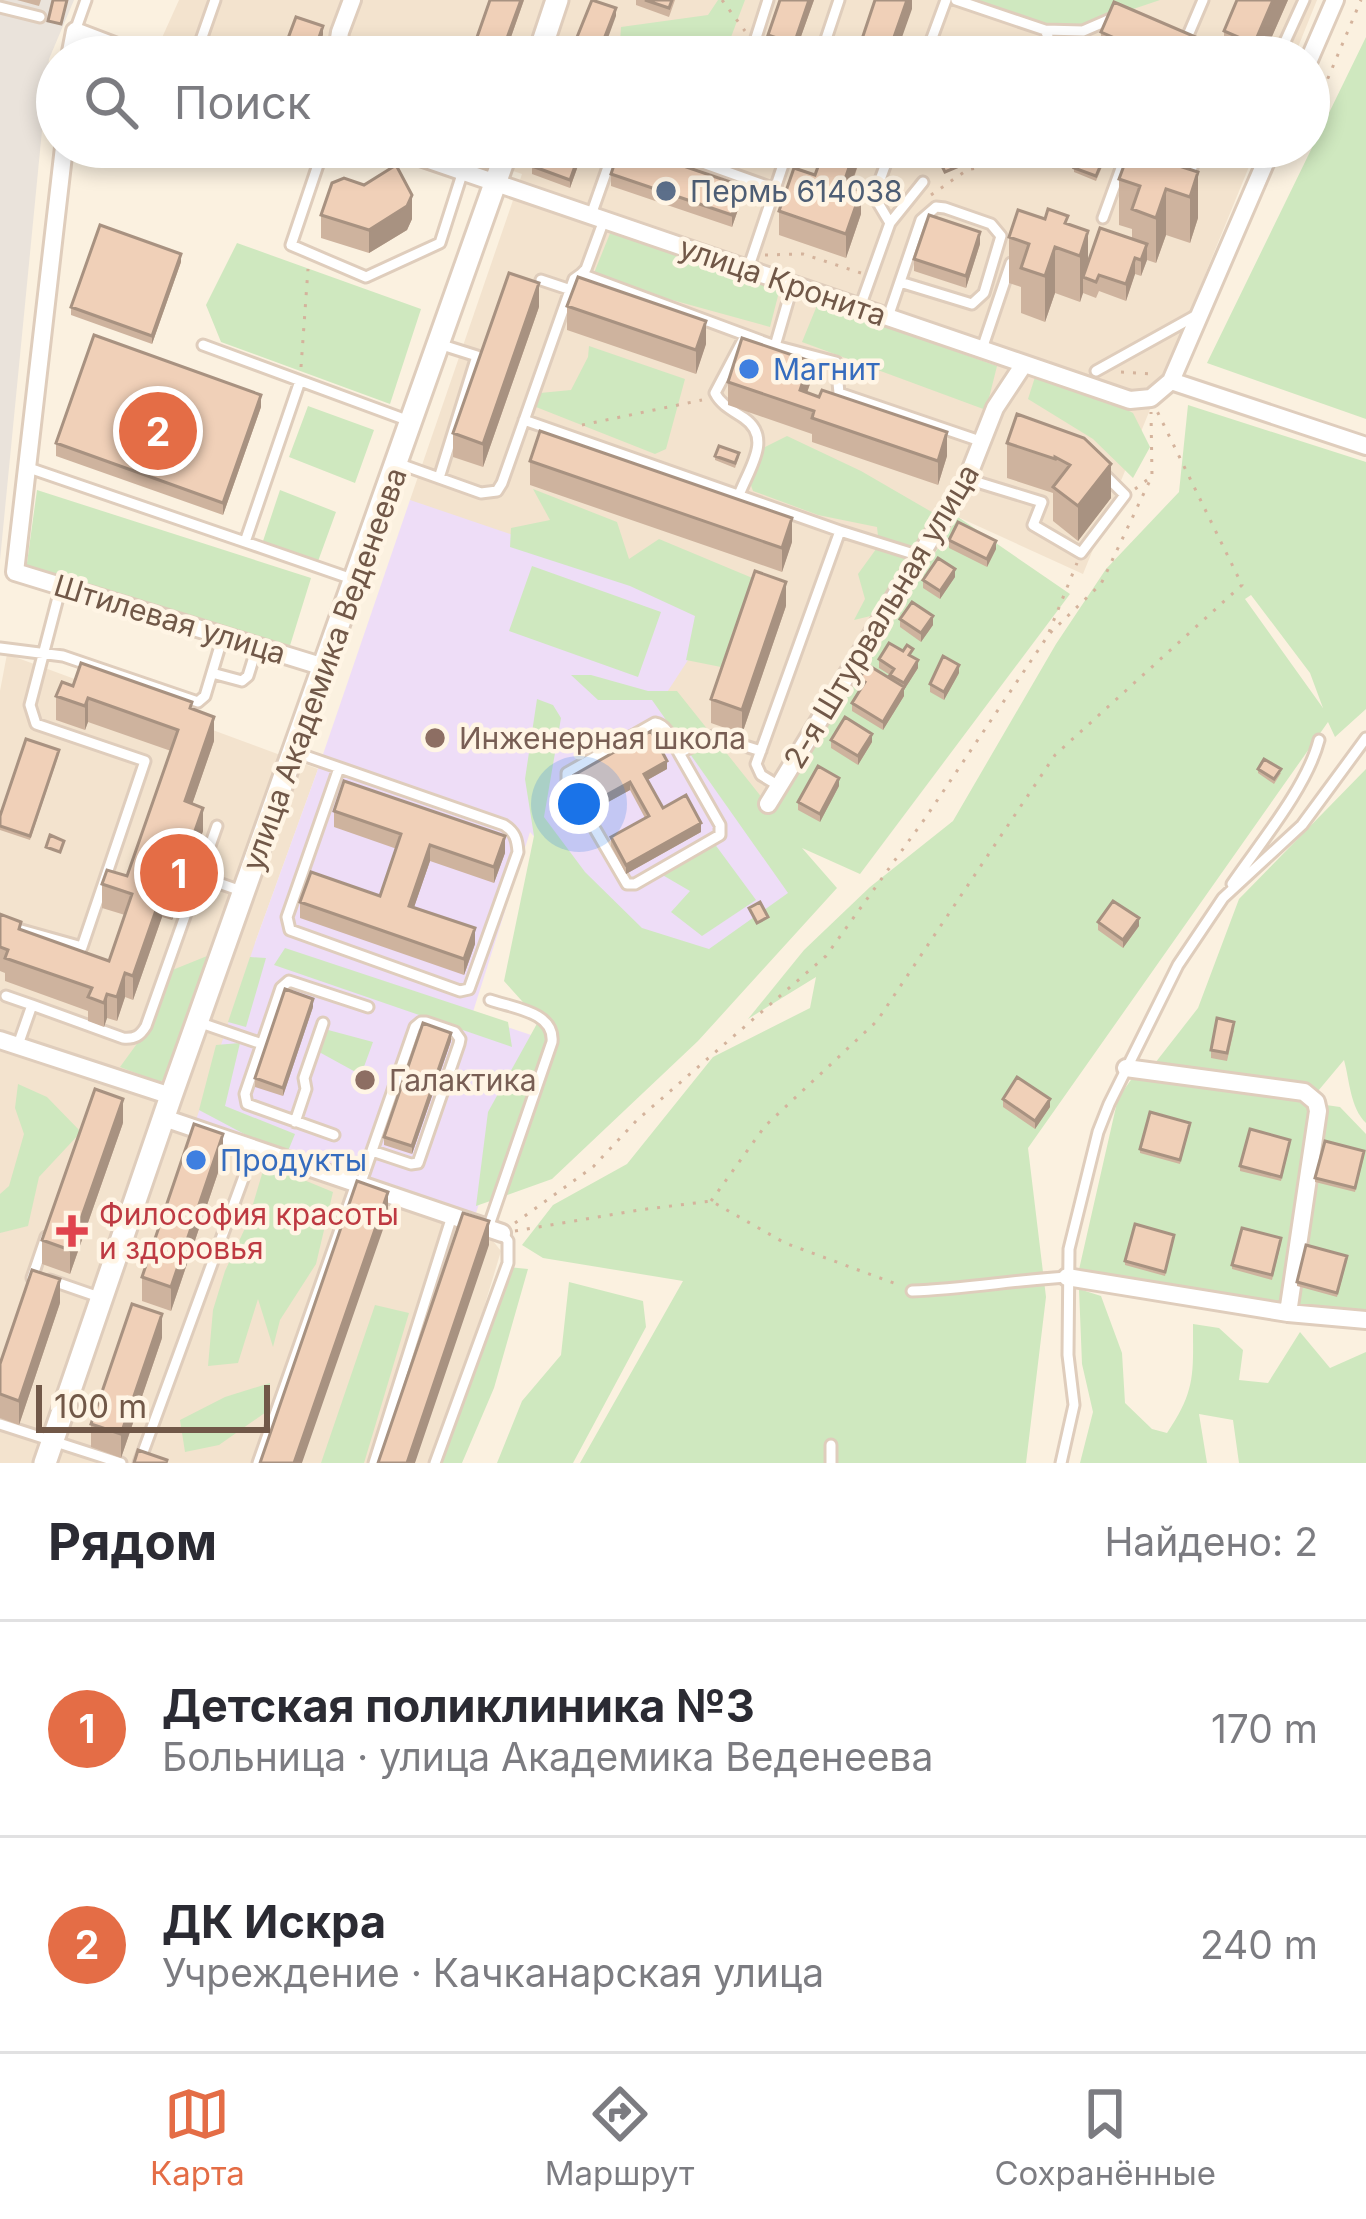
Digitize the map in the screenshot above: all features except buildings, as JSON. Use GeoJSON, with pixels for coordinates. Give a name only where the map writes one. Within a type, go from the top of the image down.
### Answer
{"type":"FeatureCollection","features":[{"type":"Feature","properties":{"kind":"street"},"geometry":{"type":"LineString","coordinates":[[339,36],[352,0]]}},
{"type":"Feature","properties":{"kind":"street"},"geometry":{"type":"LineString","coordinates":[[545,36],[556,0]]}},
{"type":"Feature","properties":{"kind":"street"},"geometry":{"type":"LineString","coordinates":[[1319,36],[1335,0]]}},
{"type":"Feature","properties":{"kind":"street"},"geometry":{"type":"LineString","coordinates":[[74,36],[75,32],[86,36]]}},
{"type":"Feature","properties":{"kind":"street"},"geometry":{"type":"LineString","coordinates":[[27,468],[62,168]]}},
{"type":"Feature","properties":{"kind":"street","name":"улица Кронита"},"geometry":{"type":"LineString","coordinates":[[454,168],[750,262],[793,284],[1130,400],[1151,398]]}},
{"type":"Feature","properties":{"kind":"street","name":"улица Академика Веденеева"},"geometry":{"type":"LineString","coordinates":[[49,1452],[501,168]]}},
{"type":"Feature","properties":{"kind":"street"},"geometry":{"type":"LineString","coordinates":[[1151,398],[1173,375],[1263,168]]}},
{"type":"Feature","properties":{"kind":"street","name":"2-я Штурвальная улица"},"geometry":{"type":"LineString","coordinates":[[768,804],[967,479],[995,408],[1024,364]]}},
{"type":"Feature","properties":{"kind":"street"},"geometry":{"type":"LineString","coordinates":[[1173,375],[1366,446]]}},
{"type":"Feature","properties":{"kind":"street","name":"Штилевая улица"},"geometry":{"type":"LineString","coordinates":[[27,468],[15,572],[324,667]]}},
{"type":"Feature","properties":{"kind":"street"},"geometry":{"type":"LineString","coordinates":[[9,1042],[171,1096]]}},
{"type":"Feature","properties":{"kind":"street"},"geometry":{"type":"LineString","coordinates":[[1126,1068],[1304,1093],[1316,1102],[1288,1313]]}},
{"type":"Feature","properties":{"kind":"street"},"geometry":{"type":"LineString","coordinates":[[164,1118],[495,1231]]}},
{"type":"Feature","properties":{"kind":"street"},"geometry":{"type":"LineString","coordinates":[[1067,1277],[1288,1313],[1366,1320]]}},
{"type":"Feature","properties":{"kind":"lane"},"geometry":{"type":"LineString","coordinates":[[75,32],[86,0]]}},
{"type":"Feature","properties":{"kind":"lane"},"geometry":{"type":"LineString","coordinates":[[202,36],[214,0]]}},
{"type":"Feature","properties":{"kind":"lane"},"geometry":{"type":"LineString","coordinates":[[756,36],[769,0]]}},
{"type":"Feature","properties":{"kind":"lane"},"geometry":{"type":"LineString","coordinates":[[827,36],[839,0]]}},
{"type":"Feature","properties":{"kind":"lane"},"geometry":{"type":"LineString","coordinates":[[933,36],[946,0]]}},
{"type":"Feature","properties":{"kind":"lane"},"geometry":{"type":"LineString","coordinates":[[956,0],[1045,30],[1083,31],[1115,16],[1130,16]]}},
{"type":"Feature","properties":{"kind":"lane"},"geometry":{"type":"LineString","coordinates":[[1188,36],[1203,0]]}},
{"type":"Feature","properties":{"kind":"lane"},"geometry":{"type":"LineString","coordinates":[[1288,36],[1304,0]]}},
{"type":"Feature","properties":{"kind":"lane"},"geometry":{"type":"LineString","coordinates":[[0,7],[40,16]]}},
{"type":"Feature","properties":{"kind":"lane"},"geometry":{"type":"LineString","coordinates":[[1045,30],[1048,36]]}},
{"type":"Feature","properties":{"kind":"lane"},"geometry":{"type":"LineString","coordinates":[[1168,32],[1177,36]]}},
{"type":"Feature","properties":{"kind":"lane"},"geometry":{"type":"LineString","coordinates":[[317,168],[291,245],[366,277],[440,243],[463,171]]}},
{"type":"Feature","properties":{"kind":"lane"},"geometry":{"type":"LineString","coordinates":[[397,463],[481,493],[496,490],[502,483],[574,279],[586,269],[610,168]]}},
{"type":"Feature","properties":{"kind":"lane"},"geometry":{"type":"LineString","coordinates":[[716,168],[775,189]]}},
{"type":"Feature","properties":{"kind":"lane"},"geometry":{"type":"LineString","coordinates":[[750,262],[782,168]]}},
{"type":"Feature","properties":{"kind":"lane"},"geometry":{"type":"LineString","coordinates":[[884,168],[874,196],[890,223]]}},
{"type":"Feature","properties":{"kind":"lane"},"geometry":{"type":"LineString","coordinates":[[1103,218],[1121,168]]}},
{"type":"Feature","properties":{"kind":"lane"},"geometry":{"type":"LineString","coordinates":[[1184,190],[1192,168]]}},
{"type":"Feature","properties":{"kind":"lane"},"geometry":{"type":"LineString","coordinates":[[860,307],[890,223],[922,182]]}},
{"type":"Feature","properties":{"kind":"lane"},"geometry":{"type":"LineString","coordinates":[[888,317],[921,220],[936,207],[991,224],[1001,236],[984,293],[972,304],[900,282]]}},
{"type":"Feature","properties":{"kind":"lane"},"geometry":{"type":"LineString","coordinates":[[982,349],[1014,255]]}},
{"type":"Feature","properties":{"kind":"lane"},"geometry":{"type":"LineString","coordinates":[[581,274],[775,346],[836,362],[838,394],[983,442]]}},
{"type":"Feature","properties":{"kind":"lane"},"geometry":{"type":"LineString","coordinates":[[541,280],[571,290]]}},
{"type":"Feature","properties":{"kind":"lane"},"geometry":{"type":"LineString","coordinates":[[775,346],[793,284]]}},
{"type":"Feature","properties":{"kind":"lane"},"geometry":{"type":"LineString","coordinates":[[1096,371],[1200,313]]}},
{"type":"Feature","properties":{"kind":"lane"},"geometry":{"type":"LineString","coordinates":[[739,495],[760,441],[750,422],[716,397],[723,374],[746,335]]}},
{"type":"Feature","properties":{"kind":"lane"},"geometry":{"type":"LineString","coordinates":[[439,344],[477,356],[439,478]]}},
{"type":"Feature","properties":{"kind":"lane"},"geometry":{"type":"LineString","coordinates":[[203,345],[412,422]]}},
{"type":"Feature","properties":{"kind":"lane"},"geometry":{"type":"LineString","coordinates":[[245,542],[300,381]]}},
{"type":"Feature","properties":{"kind":"lane"},"geometry":{"type":"LineString","coordinates":[[995,408],[1016,418]]}},
{"type":"Feature","properties":{"kind":"lane"},"geometry":{"type":"LineString","coordinates":[[524,420],[921,556]]}},
{"type":"Feature","properties":{"kind":"lane"},"geometry":{"type":"LineString","coordinates":[[967,479],[1042,502],[1033,525],[1081,553],[1125,495],[1094,464]]}},
{"type":"Feature","properties":{"kind":"lane"},"geometry":{"type":"LineString","coordinates":[[27,468],[355,580]]}},
{"type":"Feature","properties":{"kind":"lane"},"geometry":{"type":"LineString","coordinates":[[779,786],[758,771],[757,764],[840,530]]}},
{"type":"Feature","properties":{"kind":"lane"},"geometry":{"type":"LineString","coordinates":[[0,923],[82,946],[145,761],[36,724],[30,705],[61,586]]}},
{"type":"Feature","properties":{"kind":"lane"},"geometry":{"type":"LineString","coordinates":[[0,648],[63,656],[198,702],[205,696],[223,636]]}},
{"type":"Feature","properties":{"kind":"lane"},"geometry":{"type":"LineString","coordinates":[[212,673],[242,681],[257,646]]}},
{"type":"Feature","properties":{"kind":"lane"},"geometry":{"type":"LineString","coordinates":[[655,723],[662,724],[680,753],[720,825],[720,835],[635,884],[627,884],[567,781],[567,772],[655,723]]}},
{"type":"Feature","properties":{"kind":"lane"},"geometry":{"type":"LineString","coordinates":[[680,753],[713,736],[761,751]]}},
{"type":"Feature","properties":{"kind":"lane"},"geometry":{"type":"LineString","coordinates":[[1223,898],[1302,825],[1366,738]]}},
{"type":"Feature","properties":{"kind":"lane"},"geometry":{"type":"LineString","coordinates":[[1060,1463],[1074,1405],[1068,1355],[1069,1249],[1098,1132],[1178,965],[1299,784],[1319,740]]}},
{"type":"Feature","properties":{"kind":"lane"},"geometry":{"type":"LineString","coordinates":[[294,752],[339,768],[512,830],[518,852],[469,989],[460,991],[290,930],[287,917],[339,768]]}},
{"type":"Feature","properties":{"kind":"lane"},"geometry":{"type":"LineString","coordinates":[[6,996],[123,1038],[140,1035],[217,826]]}},
{"type":"Feature","properties":{"kind":"lane"},"geometry":{"type":"LineString","coordinates":[[199,876],[244,892]]}},
{"type":"Feature","properties":{"kind":"lane"},"geometry":{"type":"LineString","coordinates":[[334,1136],[251,1107],[244,1099],[281,988],[289,981],[368,1007]]}},
{"type":"Feature","properties":{"kind":"lane"},"geometry":{"type":"LineString","coordinates":[[435,1463],[508,1263],[508,1241],[495,1231],[552,1042],[549,1023],[490,1000]]}},
{"type":"Feature","properties":{"kind":"lane"},"geometry":{"type":"LineString","coordinates":[[9,1042],[32,1006]]}},
{"type":"Feature","properties":{"kind":"lane"},"geometry":{"type":"LineString","coordinates":[[198,1022],[262,1044]]}},
{"type":"Feature","properties":{"kind":"lane"},"geometry":{"type":"LineString","coordinates":[[258,1463],[417,1024],[426,1022],[454,1032],[459,1044],[418,1163],[372,1151]]}},
{"type":"Feature","properties":{"kind":"lane"},"geometry":{"type":"LineString","coordinates":[[295,1122],[323,1023]]}},
{"type":"Feature","properties":{"kind":"lane"},"geometry":{"type":"LineString","coordinates":[[96,1096],[104,1073]]}},
{"type":"Feature","properties":{"kind":"lane"},"geometry":{"type":"LineString","coordinates":[[140,1463],[254,1149]]}},
{"type":"Feature","properties":{"kind":"lane"},"geometry":{"type":"LineString","coordinates":[[374,1463],[452,1216]]}},
{"type":"Feature","properties":{"kind":"lane"},"geometry":{"type":"LineString","coordinates":[[27,1293],[49,1229]]}},
{"type":"Feature","properties":{"kind":"lane"},"geometry":{"type":"LineString","coordinates":[[33,1274],[102,1298]]}},
{"type":"Feature","properties":{"kind":"lane"},"geometry":{"type":"LineString","coordinates":[[913,1291],[1067,1277]]}},
{"type":"Feature","properties":{"kind":"lane"},"geometry":{"type":"LineString","coordinates":[[0,1424],[49,1452],[121,1463]]}},
{"type":"Feature","properties":{"kind":"lane"},"geometry":{"type":"LineString","coordinates":[[831,1463],[832,1445]]}},
{"type":"Feature","properties":{"kind":"path"},"geometry":{"type":"LineString","coordinates":[[722,0],[749,36]]}},
{"type":"Feature","properties":{"kind":"path"},"geometry":{"type":"LineString","coordinates":[[1330,73],[1361,0]]}},
{"type":"Feature","properties":{"kind":"path"},"geometry":{"type":"LineString","coordinates":[[928,196],[976,168]]}},
{"type":"Feature","properties":{"kind":"path"},"geometry":{"type":"LineString","coordinates":[[300,381],[309,253]]}},
{"type":"Feature","properties":{"kind":"path"},"geometry":{"type":"LineString","coordinates":[[750,262],[802,254],[870,276]]}},
{"type":"Feature","properties":{"kind":"path"},"geometry":{"type":"LineString","coordinates":[[1096,371],[1173,375]]}},
{"type":"Feature","properties":{"kind":"path"},"geometry":{"type":"LineString","coordinates":[[554,431],[716,397]]}},
{"type":"Feature","properties":{"kind":"path"},"geometry":{"type":"LineString","coordinates":[[495,1231],[593,1167],[637,1120],[826,956],[1049,634],[1101,584],[1153,476],[1151,398]]}},
{"type":"Feature","properties":{"kind":"path"},"geometry":{"type":"LineString","coordinates":[[711,1201],[765,1126],[877,1021],[1055,755],[1242,585],[1151,398]]}},
{"type":"Feature","properties":{"kind":"path"},"geometry":{"type":"LineString","coordinates":[[1125,495],[1153,476]]}},
{"type":"Feature","properties":{"kind":"path"},"geometry":{"type":"LineString","coordinates":[[1049,634],[1081,553]]}},
{"type":"Feature","properties":{"kind":"path"},"geometry":{"type":"LineString","coordinates":[[495,1231],[711,1201],[785,1244],[913,1291]]}},
{"type":"Feature","properties":{"kind":"shaded area"},"geometry":{"type":"Polygon","coordinates":[[[0,0],[74,0],[59,36],[36,36],[38,168],[0,560],[0,0]]]}},
{"type":"Feature","properties":{"kind":"shaded area"},"geometry":{"type":"Polygon","coordinates":[[[179,0],[1317,0],[1302,36],[163,36],[179,0]]]}},
{"type":"Feature","properties":{"kind":"shaded area"},"geometry":{"type":"Polygon","coordinates":[[[504,168],[1248,168],[1083,574],[958,517],[759,827],[410,500],[522,174],[504,168]]]}},
{"type":"Feature","properties":{"kind":"shaded area"},"geometry":{"type":"Polygon","coordinates":[[[410,500],[708,601],[692,654],[658,706],[808,894],[701,1023],[530,832],[472,1015],[534,1036],[475,1216],[195,1123],[410,500]]]}},
{"type":"Feature","properties":{"kind":"shaded area"},"geometry":{"type":"Polygon","coordinates":[[[7,654],[318,769],[255,943],[501,1251],[437,1463],[0,1463],[0,691],[7,654]]]}},
{"type":"Feature","properties":{"kind":"green space"},"geometry":{"type":"Polygon","coordinates":[[[718,0],[745,0],[731,36],[620,36],[621,27],[708,15],[718,0]]]}},
{"type":"Feature","properties":{"kind":"green space"},"geometry":{"type":"Polygon","coordinates":[[[978,0],[1160,0],[1065,32],[978,0]]]}},
{"type":"Feature","properties":{"kind":"green space"},"geometry":{"type":"Polygon","coordinates":[[[1366,37],[1366,419],[1207,363],[1302,168],[1330,168],[1330,111],[1366,37]]]}},
{"type":"Feature","properties":{"kind":"green space"},"geometry":{"type":"Polygon","coordinates":[[[611,231],[780,288],[770,327],[592,278],[611,231]]]}},
{"type":"Feature","properties":{"kind":"green space"},"geometry":{"type":"Polygon","coordinates":[[[237,243],[421,309],[390,404],[221,342],[206,305],[237,243]]]}},
{"type":"Feature","properties":{"kind":"green space"},"geometry":{"type":"Polygon","coordinates":[[[818,303],[997,366],[986,410],[802,342],[818,303]]]}},
{"type":"Feature","properties":{"kind":"green space"},"geometry":{"type":"Polygon","coordinates":[[[589,346],[685,379],[666,449],[655,454],[536,407],[540,393],[571,390],[589,346]]]}},
{"type":"Feature","properties":{"kind":"green space"},"geometry":{"type":"Polygon","coordinates":[[[1035,377],[1102,397],[1133,413],[1150,447],[1133,478],[1093,439],[1028,399],[1035,377]]]}},
{"type":"Feature","properties":{"kind":"green space"},"geometry":{"type":"Polygon","coordinates":[[[1188,405],[1366,462],[1366,709],[1335,737],[1328,722],[1028,1148],[1046,1297],[1026,1463],[580,1463],[683,1281],[543,1258],[522,1245],[553,1205],[627,1164],[713,1057],[810,1008],[816,977],[748,1019],[804,950],[870,887],[953,821],[1056,644],[1106,569],[1179,492],[1188,405]],[[1251,595],[1245,599],[1323,708],[1310,673],[1251,595]]]}},
{"type":"Feature","properties":{"kind":"green space"},"geometry":{"type":"Polygon","coordinates":[[[308,406],[374,430],[355,483],[289,457],[308,406]]]}},
{"type":"Feature","properties":{"kind":"green space"},"geometry":{"type":"Polygon","coordinates":[[[787,436],[861,471],[949,522],[883,613],[854,620],[865,599],[858,574],[879,545],[877,527],[818,515],[753,491],[744,466],[751,454],[787,436]]]}},
{"type":"Feature","properties":{"kind":"green space"},"geometry":{"type":"Polygon","coordinates":[[[533,489],[617,522],[629,559],[659,539],[762,582],[734,628],[721,667],[686,660],[695,616],[630,586],[510,547],[511,528],[550,520],[533,489]]]}},
{"type":"Feature","properties":{"kind":"green space"},"geometry":{"type":"Polygon","coordinates":[[[37,490],[311,578],[288,652],[26,570],[37,490]]]}},
{"type":"Feature","properties":{"kind":"green space"},"geometry":{"type":"Polygon","coordinates":[[[280,490],[336,512],[317,564],[261,547],[280,490]]]}},
{"type":"Feature","properties":{"kind":"green space"},"geometry":{"type":"Polygon","coordinates":[[[958,517],[1070,594],[860,874],[802,848],[837,888],[698,1041],[552,1179],[476,1206],[488,1112],[539,1020],[504,981],[534,836],[525,779],[537,699],[553,705],[561,718],[544,817],[585,872],[642,928],[709,949],[788,893],[652,700],[598,700],[571,675],[591,675],[648,691],[677,691],[771,809],[958,517]]]}},
{"type":"Feature","properties":{"kind":"green space"},"geometry":{"type":"Polygon","coordinates":[[[532,566],[661,612],[638,677],[509,631],[532,566]]]}},
{"type":"Feature","properties":{"kind":"green space"},"geometry":{"type":"Polygon","coordinates":[[[1366,769],[1366,1123],[1354,1102],[1344,1060],[1305,1102],[1340,1107],[1366,1134],[1366,1313],[1282,1307],[1078,1274],[1118,1098],[1133,1077],[1152,1067],[1198,1008],[1239,899],[1366,769]]]}},
{"type":"Feature","properties":{"kind":"green space"},"geometry":{"type":"Polygon","coordinates":[[[714,843],[756,900],[702,936],[671,912],[690,891],[659,873],[714,843]]]}},
{"type":"Feature","properties":{"kind":"green space"},"geometry":{"type":"Polygon","coordinates":[[[285,948],[508,1022],[512,1047],[274,965],[285,948]]]}},
{"type":"Feature","properties":{"kind":"green space"},"geometry":{"type":"Polygon","coordinates":[[[212,954],[180,1072],[159,1082],[120,1067],[144,1034],[170,971],[212,954]]]}},
{"type":"Feature","properties":{"kind":"green space"},"geometry":{"type":"Polygon","coordinates":[[[250,957],[266,958],[246,1027],[228,1022],[250,957]]]}},
{"type":"Feature","properties":{"kind":"green space"},"geometry":{"type":"Polygon","coordinates":[[[317,1027],[373,1042],[361,1075],[310,1047],[317,1027]]]}},
{"type":"Feature","properties":{"kind":"green space"},"geometry":{"type":"Polygon","coordinates":[[[240,1043],[225,1106],[295,1134],[286,1156],[199,1110],[216,1045],[240,1043]]]}},
{"type":"Feature","properties":{"kind":"green space"},"geometry":{"type":"Polygon","coordinates":[[[18,1084],[47,1097],[81,1132],[39,1177],[28,1226],[0,1233],[0,1194],[9,1186],[24,1134],[15,1108],[18,1084]]]}},
{"type":"Feature","properties":{"kind":"green space"},"geometry":{"type":"Polygon","coordinates":[[[265,1164],[333,1192],[316,1264],[280,1320],[273,1347],[258,1299],[238,1363],[208,1366],[213,1310],[265,1164]]]}},
{"type":"Feature","properties":{"kind":"green space"},"geometry":{"type":"Polygon","coordinates":[[[507,1267],[528,1269],[494,1388],[462,1463],[439,1463],[507,1267]]]}},
{"type":"Feature","properties":{"kind":"green space"},"geometry":{"type":"Polygon","coordinates":[[[569,1282],[643,1301],[646,1327],[573,1463],[497,1463],[522,1401],[561,1355],[569,1282]]]}},
{"type":"Feature","properties":{"kind":"green space"},"geometry":{"type":"Polygon","coordinates":[[[1079,1289],[1101,1296],[1122,1353],[1125,1403],[1152,1429],[1167,1433],[1191,1381],[1193,1324],[1219,1328],[1243,1350],[1239,1380],[1268,1383],[1300,1332],[1330,1368],[1366,1352],[1366,1463],[1239,1463],[1233,1420],[1199,1414],[1207,1463],[1080,1463],[1093,1412],[1082,1364],[1079,1289]]]}},
{"type":"Feature","properties":{"kind":"green space"},"geometry":{"type":"Polygon","coordinates":[[[375,1305],[409,1313],[364,1463],[321,1463],[375,1305]]]}},
{"type":"Feature","properties":{"kind":"green space"},"geometry":{"type":"Polygon","coordinates":[[[270,1383],[269,1410],[219,1445],[185,1452],[180,1420],[225,1397],[270,1383]]]}},
{"type":"Feature","properties":{"kind":"place","name":"Пермь 614038"},"geometry":{"type":"Point","coordinates":[666,191]}},
{"type":"Feature","properties":{"kind":"place","name":"Магнит"},"geometry":{"type":"Point","coordinates":[749,369]}},
{"type":"Feature","properties":{"kind":"place","name":"ДК Искра"},"geometry":{"type":"Point","coordinates":[158,431]}},
{"type":"Feature","properties":{"kind":"place","name":"Инженерная школа"},"geometry":{"type":"Point","coordinates":[435,738]}},
{"type":"Feature","properties":{"kind":"place","name":"Детская поликлиника №3"},"geometry":{"type":"Point","coordinates":[179,873]}},
{"type":"Feature","properties":{"kind":"place","name":"Галактика"},"geometry":{"type":"Point","coordinates":[365,1080]}},
{"type":"Feature","properties":{"kind":"place","name":"Продукты"},"geometry":{"type":"Point","coordinates":[196,1160]}},
{"type":"Feature","properties":{"kind":"place","name":"Философия красоты и здоровья"},"geometry":{"type":"Point","coordinates":[72,1231]}}]}
